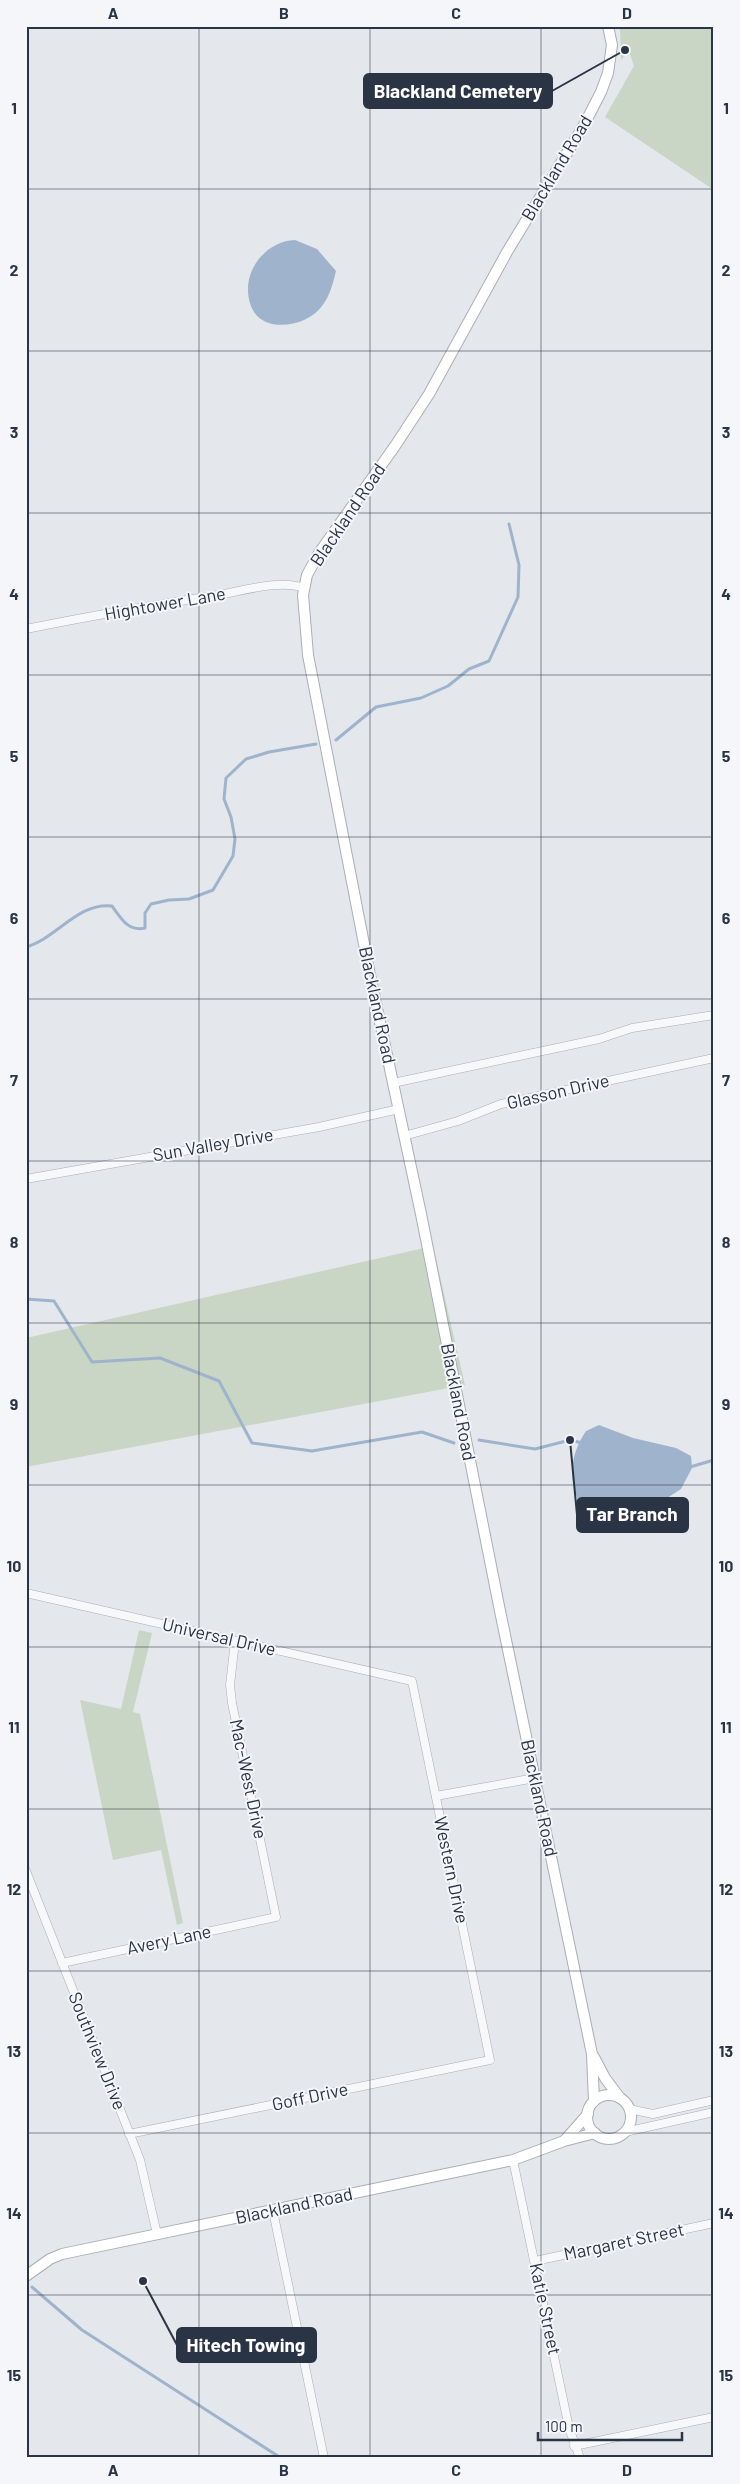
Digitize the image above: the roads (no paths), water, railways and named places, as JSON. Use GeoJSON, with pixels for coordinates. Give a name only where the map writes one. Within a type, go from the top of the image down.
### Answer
{"type":"FeatureCollection","features":[{"type":"Feature","properties":{"kind":"street","name":"Blackland Road"},"geometry":{"type":"LineString","coordinates":[[594,2101],[592,2054],[393,1082],[308,655],[304,630],[304,588],[307,575],[319,553],[395,446],[429,394],[507,252],[584,125],[601,92],[608,73],[612,45],[608,26]]}},
{"type":"Feature","properties":{"kind":"street","name":"Hightower Lane"},"geometry":{"type":"LineString","coordinates":[[26,629],[258,588],[294,584],[304,588]]}},
{"type":"Feature","properties":{"kind":"street"},"geometry":{"type":"LineString","coordinates":[[393,1082],[599,1039],[632,1028],[714,1016]]}},
{"type":"Feature","properties":{"kind":"street","name":"Glasson Drive"},"geometry":{"type":"LineString","coordinates":[[404,1136],[458,1121],[501,1104],[714,1058]]}},
{"type":"Feature","properties":{"kind":"street","name":"Sun Valley Drive"},"geometry":{"type":"LineString","coordinates":[[26,1179],[319,1127],[399,1109]]}},
{"type":"Feature","properties":{"kind":"street","name":"Universal Drive"},"geometry":{"type":"LineString","coordinates":[[26,1593],[412,1681]]}},
{"type":"Feature","properties":{"kind":"street","name":"Mac-West Drive"},"geometry":{"type":"LineString","coordinates":[[235,1641],[230,1685],[232,1703],[276,1917]]}},
{"type":"Feature","properties":{"kind":"street","name":"Western Drive"},"geometry":{"type":"LineString","coordinates":[[412,1681],[490,2060]]}},
{"type":"Feature","properties":{"kind":"street"},"geometry":{"type":"LineString","coordinates":[[436,1796],[535,1778]]}},
{"type":"Feature","properties":{"kind":"street","name":"Southview Drive"},"geometry":{"type":"LineString","coordinates":[[26,1872],[140,2160],[157,2234]]}},
{"type":"Feature","properties":{"kind":"street","name":"Avery Lane"},"geometry":{"type":"LineString","coordinates":[[62,1963],[276,1917]]}},
{"type":"Feature","properties":{"kind":"street","name":"Blackland Road"},"geometry":{"type":"LineString","coordinates":[[592,2054],[605,2078],[620,2098]]}},
{"type":"Feature","properties":{"kind":"street","name":"Goff Drive"},"geometry":{"type":"LineString","coordinates":[[129,2134],[490,2060]]}},
{"type":"Feature","properties":{"kind":"street"},"geometry":{"type":"LineString","coordinates":[[625,2132],[631,2120],[629,2109],[620,2098],[603,2096],[594,2101],[588,2114],[589,2125],[595,2133],[612,2139],[625,2132],[714,2112]]}},
{"type":"Feature","properties":{"kind":"street"},"geometry":{"type":"LineString","coordinates":[[629,2109],[653,2114],[714,2100]]}},
{"type":"Feature","properties":{"kind":"street","name":"Blackland Road"},"geometry":{"type":"LineString","coordinates":[[564,2141],[588,2114]]}},
{"type":"Feature","properties":{"kind":"street","name":"Blackland Road"},"geometry":{"type":"LineString","coordinates":[[26,2276],[50,2259],[62,2254],[513,2160],[564,2141],[595,2133]]}},
{"type":"Feature","properties":{"kind":"street","name":"Katie Street"},"geometry":{"type":"LineString","coordinates":[[513,2160],[574,2446],[580,2458]]}},
{"type":"Feature","properties":{"kind":"street"},"geometry":{"type":"LineString","coordinates":[[273,2211],[324,2458]]}},
{"type":"Feature","properties":{"kind":"street","name":"Margaret Street"},"geometry":{"type":"LineString","coordinates":[[535,2261],[714,2223]]}},
{"type":"Feature","properties":{"kind":"street"},"geometry":{"type":"LineString","coordinates":[[574,2446],[714,2417]]}},
{"type":"Feature","properties":{"kind":"water"},"geometry":{"type":"Polygon","coordinates":[[[295,240],[317,249],[336,271],[327,298],[315,313],[296,323],[274,324],[265,321],[257,315],[251,306],[248,283],[251,272],[264,253],[273,246],[295,240]]]}},
{"type":"Feature","properties":{"kind":"water"},"geometry":{"type":"Polygon","coordinates":[[[599,1425],[633,1438],[676,1448],[691,1456],[692,1468],[681,1489],[664,1500],[645,1506],[596,1511],[580,1504],[572,1476],[574,1458],[586,1431],[599,1425]]]}},
{"type":"Feature","properties":{"kind":"waterway"},"geometry":{"type":"LineString","coordinates":[[336,740],[376,707],[421,698],[448,686],[469,669],[489,661],[518,597],[519,565],[509,524]]}},
{"type":"Feature","properties":{"kind":"waterway"},"geometry":{"type":"LineString","coordinates":[[26,947],[48,936],[89,909],[100,906],[112,906],[129,926],[139,929],[145,928],[145,913],[151,904],[169,900],[189,899],[213,890],[233,856],[235,839],[231,817],[224,799],[226,778],[246,759],[269,752],[316,744]]}},
{"type":"Feature","properties":{"kind":"waterway"},"geometry":{"type":"LineString","coordinates":[[26,1299],[54,1301],[92,1362],[160,1358],[219,1381],[252,1443],[312,1451],[422,1432],[454,1443]]}},
{"type":"Feature","properties":{"kind":"waterway"},"geometry":{"type":"LineString","coordinates":[[479,1440],[535,1449],[570,1440],[582,1443]]}},
{"type":"Feature","properties":{"kind":"waterway"},"geometry":{"type":"LineString","coordinates":[[690,1467],[714,1460]]}},
{"type":"Feature","properties":{"kind":"waterway"},"geometry":{"type":"LineString","coordinates":[[32,2287],[82,2330],[281,2458]]}},
{"type":"Feature","properties":{"kind":"place","name":"Blackland Cemetery"},"geometry":{"type":"Point","coordinates":[625,50]}},
{"type":"Feature","properties":{"kind":"place","name":"Tar Branch"},"geometry":{"type":"Point","coordinates":[570,1440]}},
{"type":"Feature","properties":{"kind":"place","name":"Hitech Towing"},"geometry":{"type":"Point","coordinates":[143,2281]}}]}
